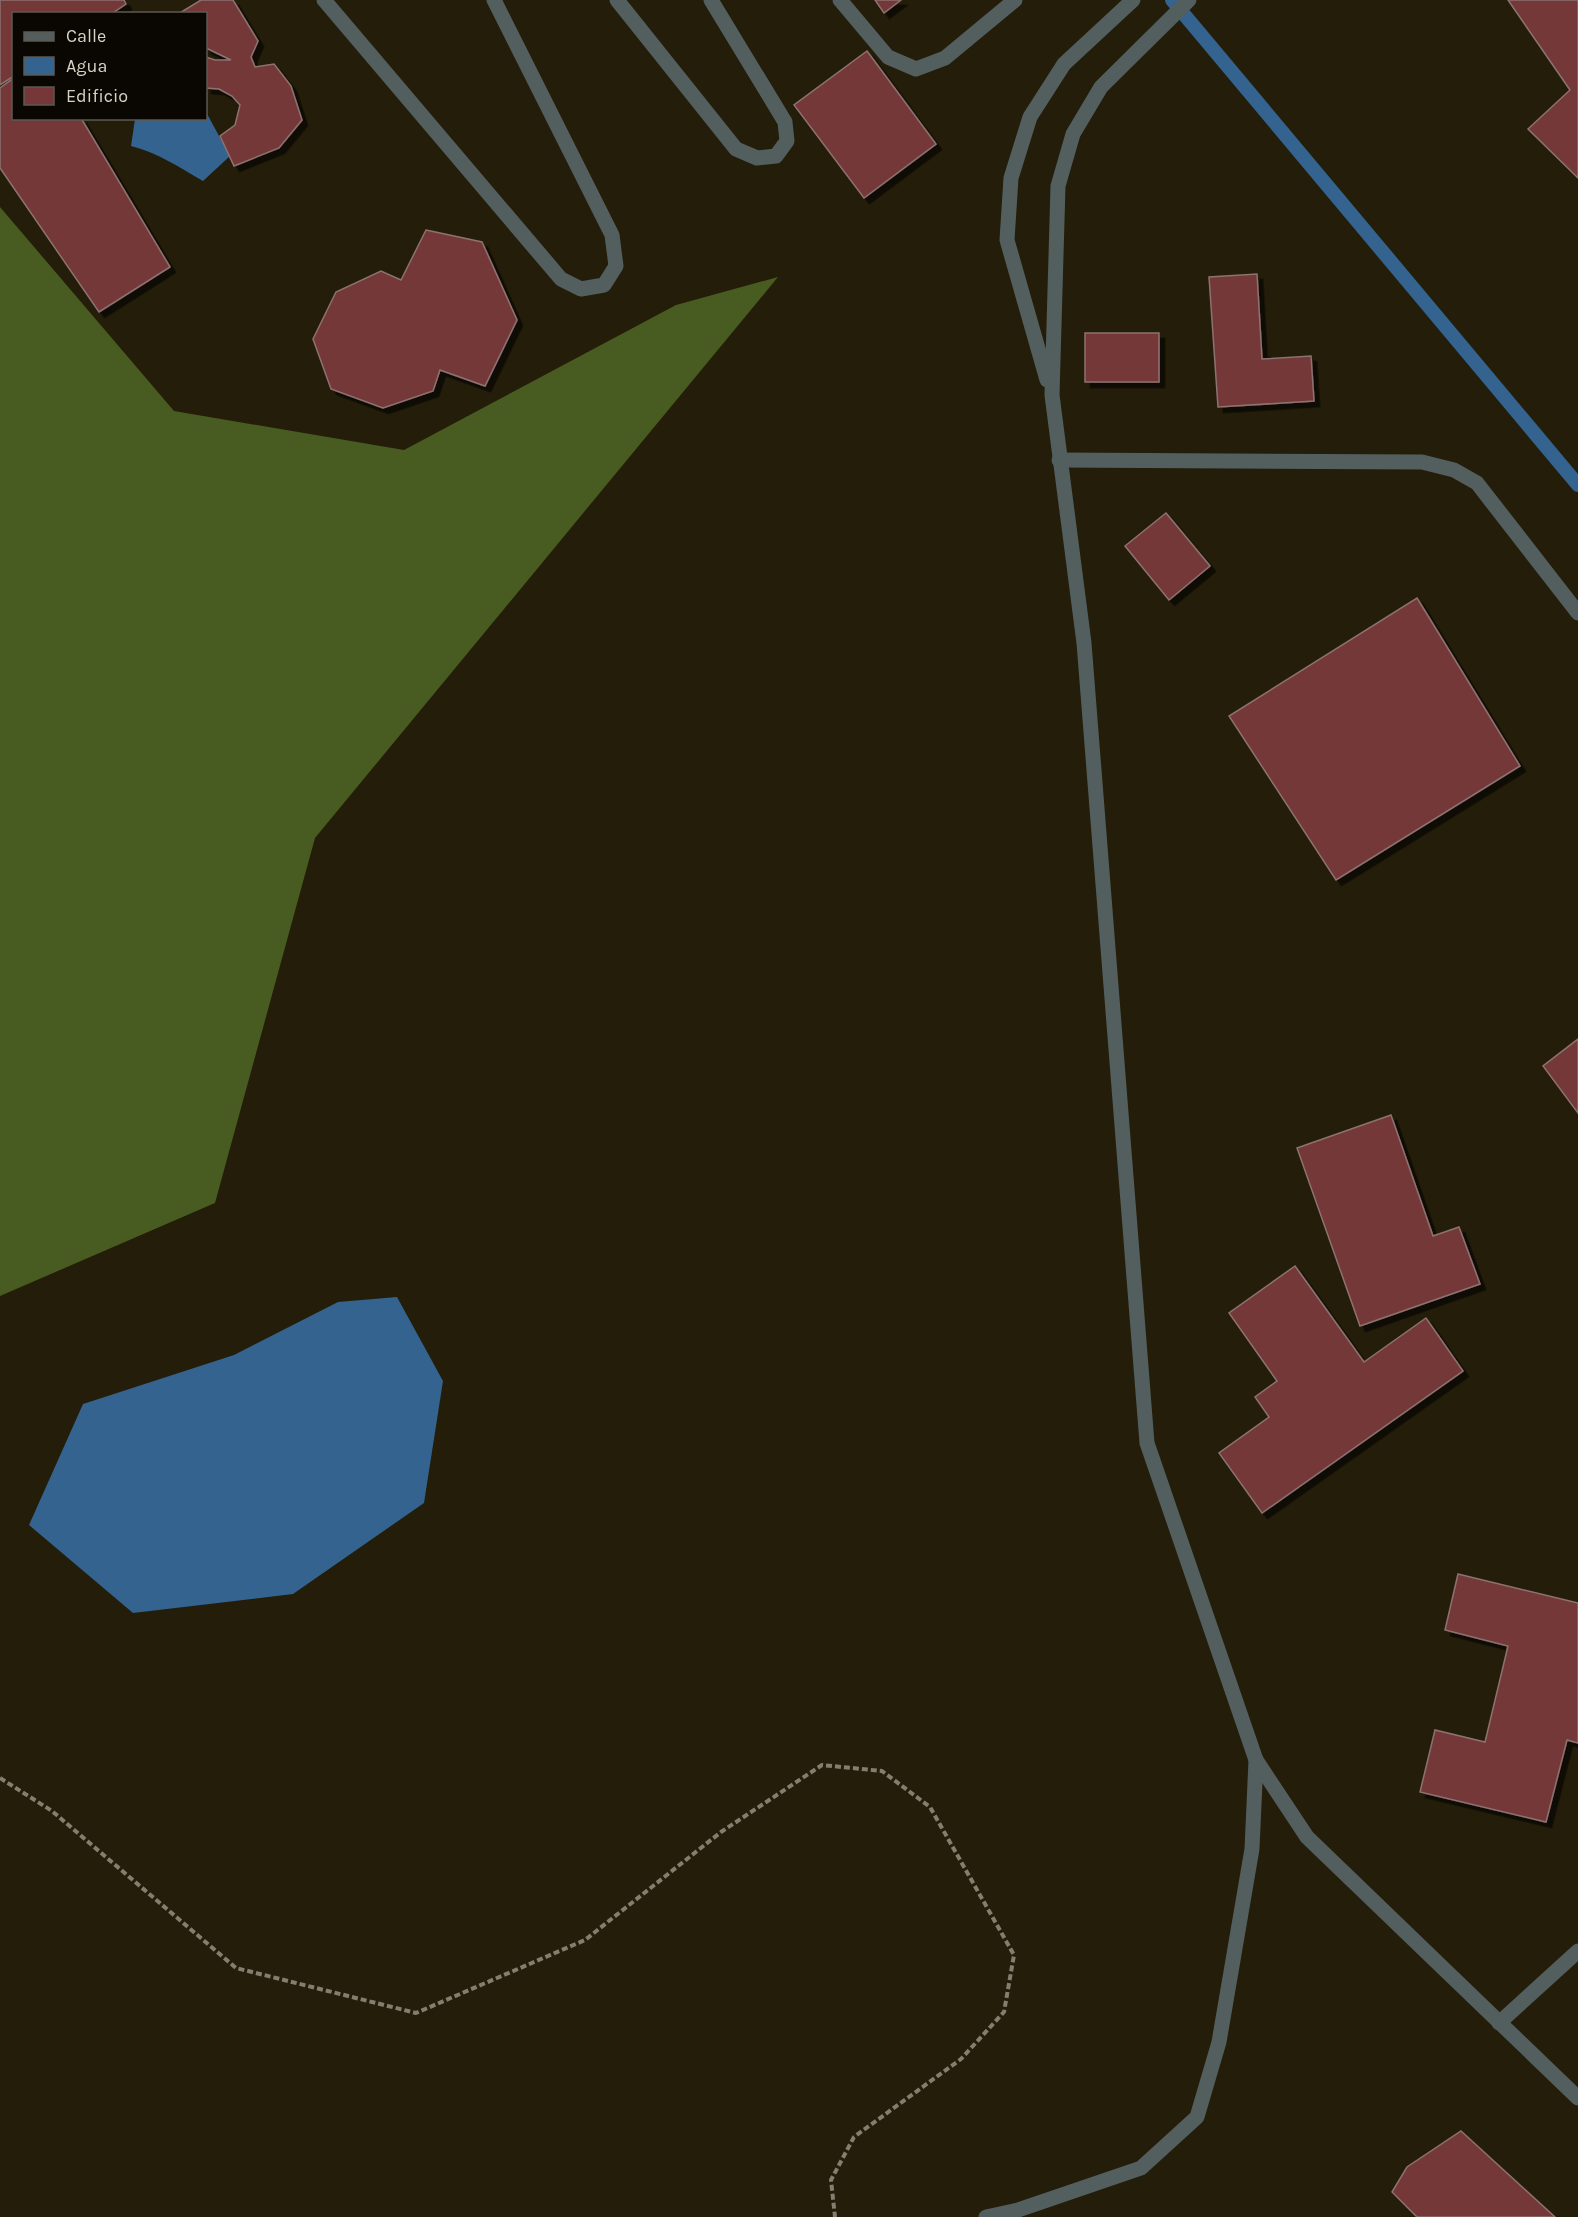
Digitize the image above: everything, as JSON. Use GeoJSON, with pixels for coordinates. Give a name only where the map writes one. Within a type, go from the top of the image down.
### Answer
{"type":"FeatureCollection","features":[{"type":"Feature","properties":{"kind":"lane"},"geometry":{"type":"LineString","coordinates":[[324,0],[561,279],[581,290],[604,285],[616,266],[612,235],[494,0]]}},
{"type":"Feature","properties":{"kind":"lane"},"geometry":{"type":"LineString","coordinates":[[617,0],[736,148],[757,158],[776,156],[787,141],[785,122],[711,0]]}},
{"type":"Feature","properties":{"kind":"lane"},"geometry":{"type":"LineString","coordinates":[[840,0],[888,57],[916,69],[945,58],[1015,0]]}},
{"type":"Feature","properties":{"kind":"lane"},"geometry":{"type":"LineString","coordinates":[[1052,395],[1007,240],[1011,178],[1030,117],[1064,64],[1133,0]]}},
{"type":"Feature","properties":{"kind":"lane"},"geometry":{"type":"LineString","coordinates":[[1189,0],[1101,87],[1073,134],[1058,186],[1052,395],[1084,643],[1147,1443],[1256,1760],[1307,1836],[1578,2098]]}},
{"type":"Feature","properties":{"kind":"lane"},"geometry":{"type":"LineString","coordinates":[[1059,460],[1422,462],[1454,470],[1478,483],[1578,613]]}},
{"type":"Feature","properties":{"kind":"lane"},"geometry":{"type":"LineString","coordinates":[[986,2217],[1018,2210],[1141,2168],[1197,2117],[1220,2042],[1250,1861],[1256,1760]]}},
{"type":"Feature","properties":{"kind":"lane"},"geometry":{"type":"LineString","coordinates":[[1499,2023],[1578,1951]]}},
{"type":"Feature","properties":{"kind":"path"},"geometry":{"type":"LineString","coordinates":[[0,1778],[52,1811],[236,1968],[416,2013],[585,1940],[721,1832],[822,1765],[882,1771],[930,1807],[1014,1955],[1004,2012],[961,2059],[854,2137],[831,2180],[835,2217]]}},
{"type":"Feature","properties":{"kind":"green space"},"geometry":{"type":"Polygon","coordinates":[[[0,207],[174,411],[404,450],[676,305],[778,277],[315,838],[215,1203],[0,1296],[0,207]]]}},
{"type":"Feature","properties":{"kind":"water"},"geometry":{"type":"Polygon","coordinates":[[[207,114],[230,156],[203,181],[159,156],[131,146],[135,120],[207,120],[207,114]]]}},
{"type":"Feature","properties":{"kind":"water"},"geometry":{"type":"Polygon","coordinates":[[[397,1297],[443,1381],[424,1503],[293,1594],[133,1613],[29,1525],[83,1404],[234,1355],[338,1302],[397,1297]]]}},
{"type":"Feature","properties":{"kind":"building"},"geometry":{"type":"Polygon","coordinates":[[[0,0],[124,0],[126,4],[114,12],[12,12],[12,77],[0,85],[0,0]]]}},
{"type":"Feature","properties":{"kind":"building"},"geometry":{"type":"Polygon","coordinates":[[[201,0],[233,0],[258,41],[251,57],[255,67],[274,64],[291,86],[302,120],[279,148],[234,166],[220,136],[235,125],[240,105],[232,96],[219,89],[207,88],[207,57],[231,60],[207,48],[207,12],[181,12],[201,0]]]}},
{"type":"Feature","properties":{"kind":"building"},"geometry":{"type":"Polygon","coordinates":[[[875,0],[901,0],[884,13],[875,0]]]}},
{"type":"Feature","properties":{"kind":"building"},"geometry":{"type":"Polygon","coordinates":[[[1508,0],[1578,0],[1578,178],[1528,129],[1570,90],[1508,0]]]}},
{"type":"Feature","properties":{"kind":"building"},"geometry":{"type":"Polygon","coordinates":[[[867,51],[936,144],[864,198],[794,105],[867,51]]]}},
{"type":"Feature","properties":{"kind":"building"},"geometry":{"type":"Polygon","coordinates":[[[12,79],[12,120],[82,120],[170,267],[99,312],[0,168],[0,88],[12,79]]]}},
{"type":"Feature","properties":{"kind":"building"},"geometry":{"type":"Polygon","coordinates":[[[426,230],[482,242],[517,320],[485,386],[440,370],[433,391],[383,408],[331,389],[313,339],[336,292],[381,271],[401,280],[426,230]]]}},
{"type":"Feature","properties":{"kind":"building"},"geometry":{"type":"Polygon","coordinates":[[[1257,274],[1262,359],[1311,356],[1314,401],[1218,407],[1209,277],[1257,274]]]}},
{"type":"Feature","properties":{"kind":"building"},"geometry":{"type":"Polygon","coordinates":[[[1085,333],[1159,333],[1159,382],[1085,382],[1085,333]]]}},
{"type":"Feature","properties":{"kind":"building"},"geometry":{"type":"Polygon","coordinates":[[[1166,513],[1210,566],[1169,600],[1125,546],[1166,513]]]}},
{"type":"Feature","properties":{"kind":"building"},"geometry":{"type":"Polygon","coordinates":[[[1417,598],[1520,766],[1336,880],[1229,716],[1417,598]]]}},
{"type":"Feature","properties":{"kind":"building"},"geometry":{"type":"Polygon","coordinates":[[[1578,1039],[1578,1113],[1543,1066],[1578,1039]]]}},
{"type":"Feature","properties":{"kind":"building"},"geometry":{"type":"Polygon","coordinates":[[[1391,1115],[1433,1236],[1459,1227],[1480,1284],[1360,1326],[1297,1148],[1391,1115]]]}},
{"type":"Feature","properties":{"kind":"building"},"geometry":{"type":"Polygon","coordinates":[[[1295,1266],[1364,1362],[1426,1318],[1463,1371],[1262,1513],[1219,1453],[1269,1417],[1255,1397],[1277,1381],[1229,1313],[1295,1266]]]}},
{"type":"Feature","properties":{"kind":"building"},"geometry":{"type":"Polygon","coordinates":[[[1458,1574],[1578,1603],[1578,1743],[1567,1740],[1546,1822],[1420,1792],[1435,1730],[1485,1742],[1508,1646],[1445,1630],[1458,1574]]]}},
{"type":"Feature","properties":{"kind":"building"},"geometry":{"type":"Polygon","coordinates":[[[1461,2131],[1555,2217],[1417,2217],[1392,2192],[1407,2167],[1461,2131]]]}},
{"type":"Feature","properties":{"kind":"waterway"},"geometry":{"type":"LineString","coordinates":[[1172,0],[1578,485]]}}]}
